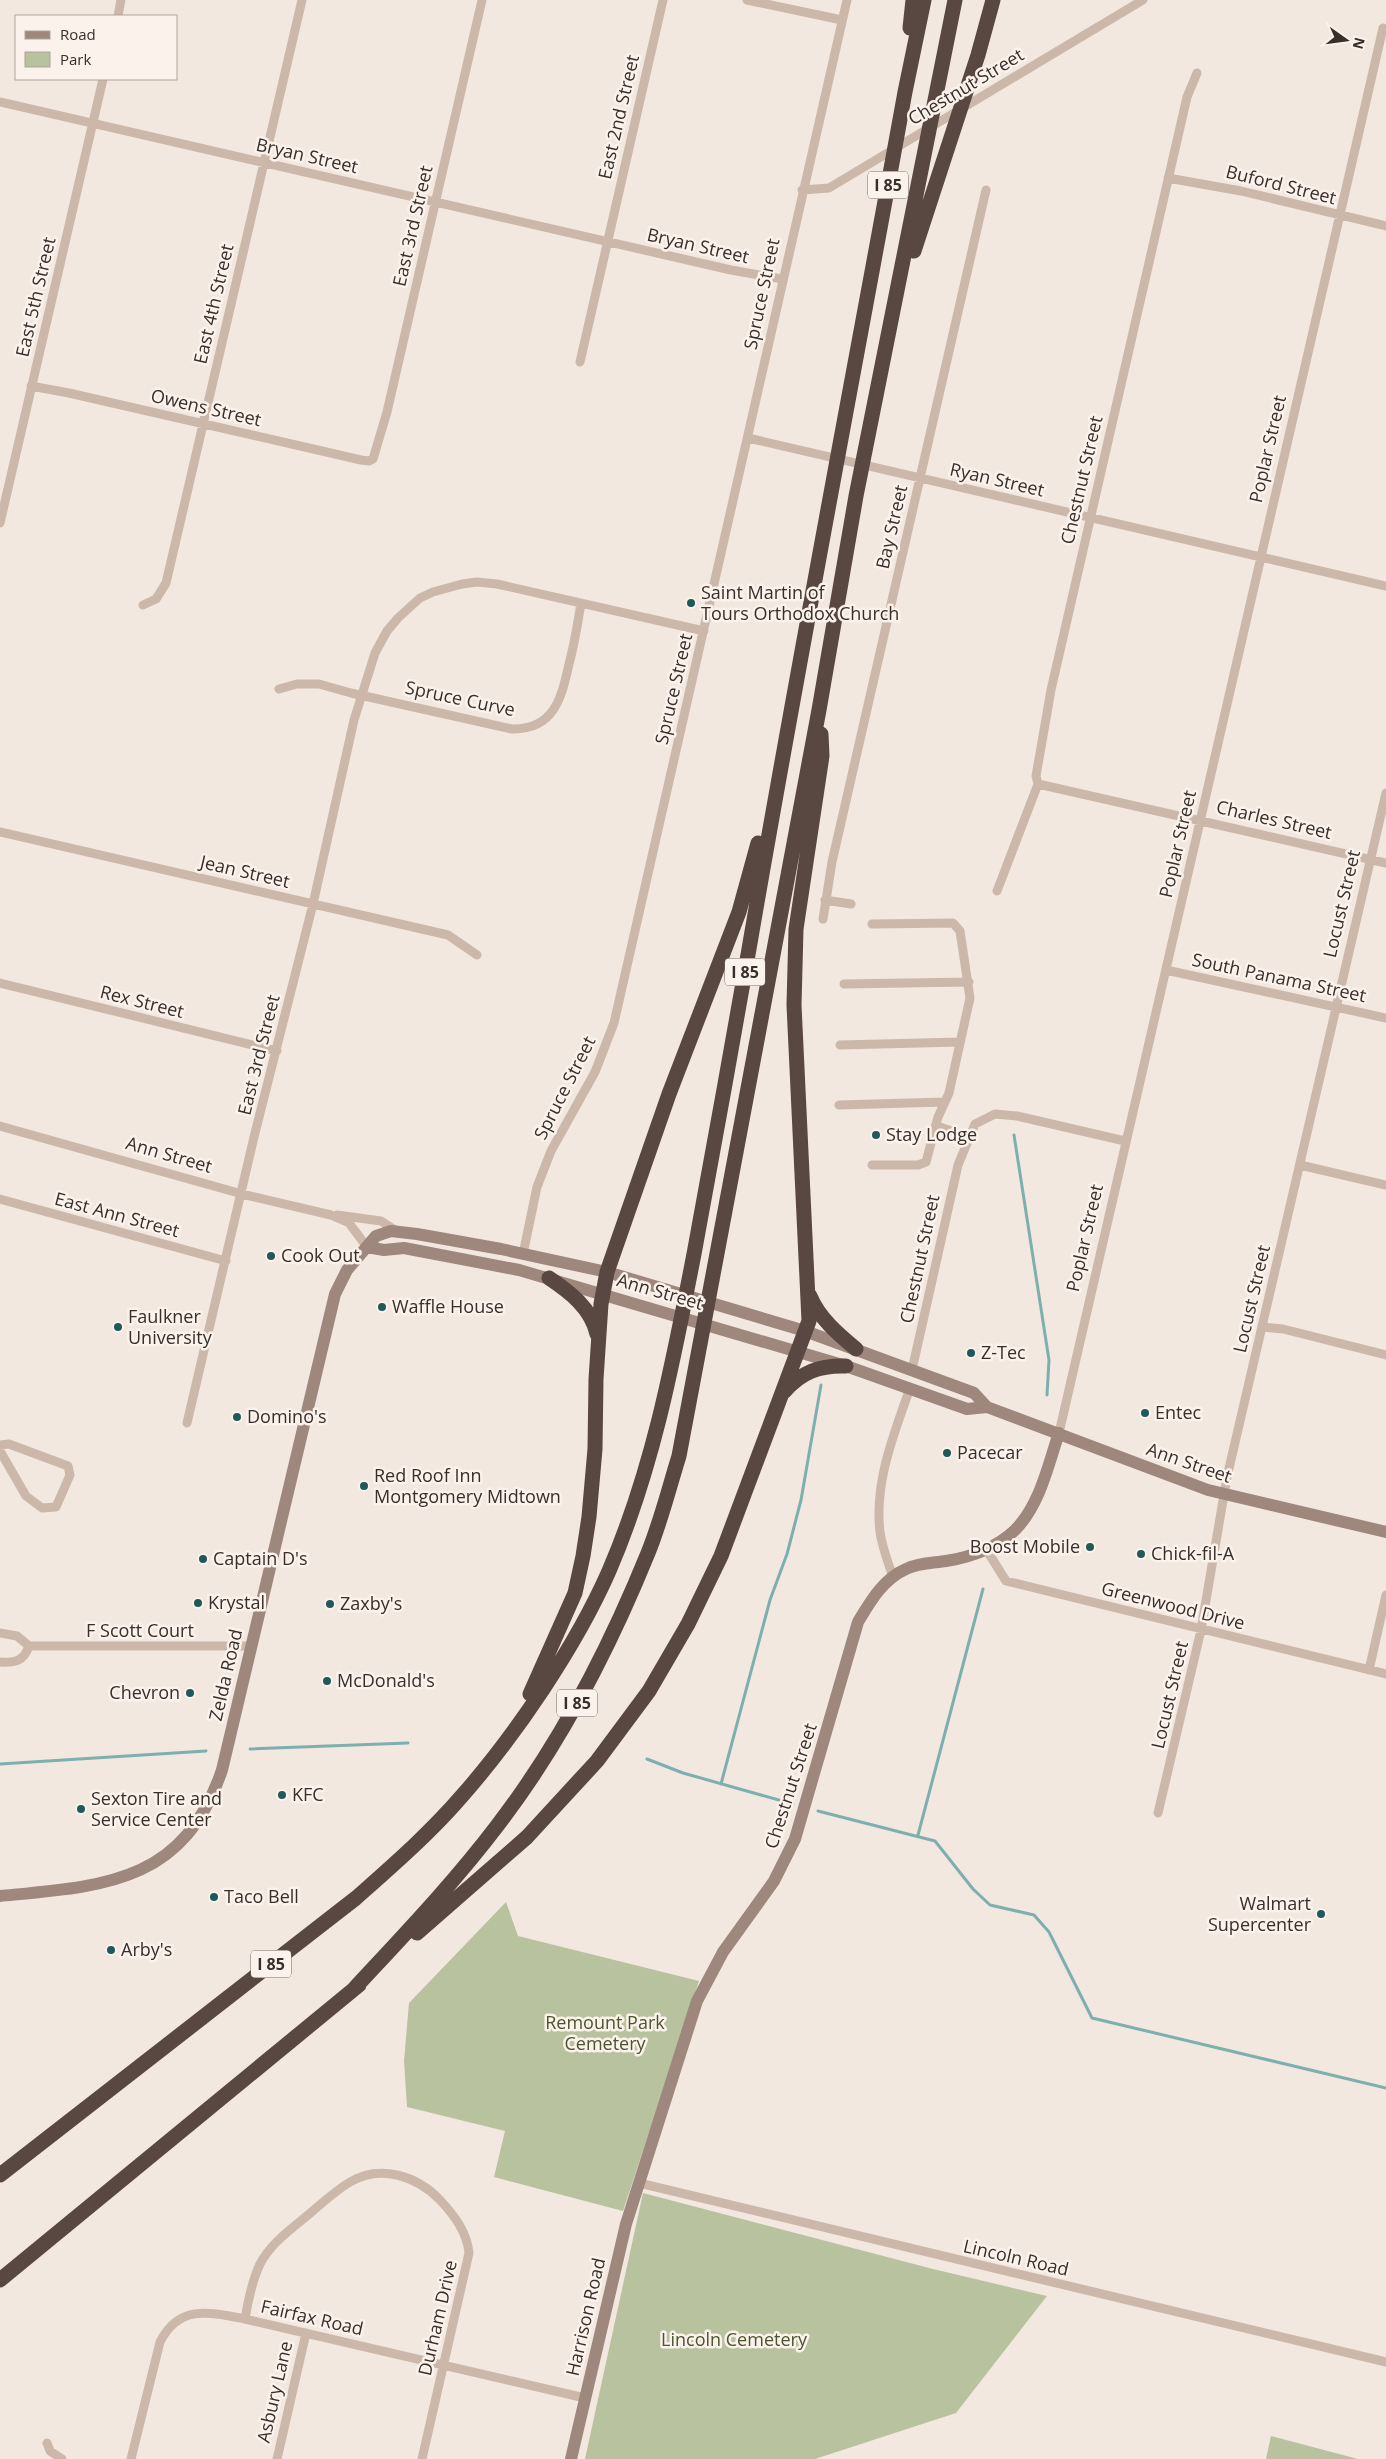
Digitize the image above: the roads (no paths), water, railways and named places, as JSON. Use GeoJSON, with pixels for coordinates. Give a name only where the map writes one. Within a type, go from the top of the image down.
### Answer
{"type":"FeatureCollection","features":[{"type":"Feature","properties":{"kind":"highway"},"geometry":{"type":"LineString","coordinates":[[905,92],[913,0]]}},
{"type":"Feature","properties":{"kind":"highway","name":"I 85"},"geometry":{"type":"LineString","coordinates":[[0,2175],[356,1898],[404,1855],[461,1797],[517,1725],[580,1627],[608,1572],[633,1508],[658,1430],[676,1354],[727,1077],[795,680],[905,92],[924,0]]}},
{"type":"Feature","properties":{"kind":"highway","name":"I 85"},"geometry":{"type":"LineString","coordinates":[[0,2280],[353,1990],[438,1899],[497,1827],[530,1780],[584,1690],[610,1639],[649,1551],[679,1456],[699,1359],[819,710],[856,496],[889,335],[909,255],[939,78],[955,0]]}},
{"type":"Feature","properties":{"kind":"highway"},"geometry":{"type":"LineString","coordinates":[[909,255],[978,55],[993,0]]}},
{"type":"Feature","properties":{"kind":"highway"},"geometry":{"type":"LineString","coordinates":[[517,1725],[575,1593],[583,1556],[589,1517],[595,1450],[598,1341],[602,1293],[607,1272],[669,1094],[739,912],[756,850],[795,680]]}},
{"type":"Feature","properties":{"kind":"highway"},"geometry":{"type":"LineString","coordinates":[[353,1990],[527,1837],[597,1762],[649,1691],[688,1624],[721,1556],[809,1321],[794,1005],[796,929],[822,756],[819,710]]}},
{"type":"Feature","properties":{"kind":"highway"},"geometry":{"type":"LineString","coordinates":[[548,1278],[578,1301],[589,1313],[598,1341]]}},
{"type":"Feature","properties":{"kind":"highway"},"geometry":{"type":"LineString","coordinates":[[808,1286],[815,1307],[830,1326],[856,1350]]}},
{"type":"Feature","properties":{"kind":"highway"},"geometry":{"type":"LineString","coordinates":[[780,1397],[792,1384],[811,1371],[823,1367],[846,1366]]}},
{"type":"Feature","properties":{"kind":"main road","name":"Zelda Road"},"geometry":{"type":"LineString","coordinates":[[0,1896],[86,1888],[131,1875],[172,1850],[197,1822],[216,1788],[222,1770],[335,1294],[347,1270],[376,1236],[391,1231],[398,1232]]}},
{"type":"Feature","properties":{"kind":"main road","name":"Ann Street"},"geometry":{"type":"LineString","coordinates":[[398,1232],[523,1254],[607,1272],[805,1331],[974,1393],[987,1407]]}},
{"type":"Feature","properties":{"kind":"main road","name":"Ann Street"},"geometry":{"type":"LineString","coordinates":[[367,1248],[384,1250],[404,1248],[437,1253],[548,1278],[602,1293],[846,1366],[967,1409],[987,1407],[1223,1494],[1386,1532]]}},
{"type":"Feature","properties":{"kind":"main road","name":"Poplar Street"},"geometry":{"type":"LineString","coordinates":[[893,1577],[906,1569],[966,1556],[986,1549],[1015,1530],[1034,1502],[1059,1433]]}},
{"type":"Feature","properties":{"kind":"main road","name":"Chestnut Street"},"geometry":{"type":"LineString","coordinates":[[639,2183],[698,2001],[723,1952],[774,1881],[790,1852],[809,1796],[858,1622],[874,1595],[893,1577]]}},
{"type":"Feature","properties":{"kind":"main road","name":"Harrison Road"},"geometry":{"type":"LineString","coordinates":[[571,2459],[626,2224],[639,2183]]}},
{"type":"Feature","properties":{"kind":"street"},"geometry":{"type":"LineString","coordinates":[[118,15],[122,0]]}},
{"type":"Feature","properties":{"kind":"street","name":"East 4th Street"},"geometry":{"type":"LineString","coordinates":[[143,605],[156,599],[166,583],[302,0]]}},
{"type":"Feature","properties":{"kind":"street","name":"East 3rd Street"},"geometry":{"type":"LineString","coordinates":[[373,459],[387,412],[482,0]]}},
{"type":"Feature","properties":{"kind":"street","name":"East 2nd Street"},"geometry":{"type":"LineString","coordinates":[[607,242],[663,0]]}},
{"type":"Feature","properties":{"kind":"street"},"geometry":{"type":"LineString","coordinates":[[747,0],[842,20]]}},
{"type":"Feature","properties":{"kind":"street","name":"Spruce Street"},"geometry":{"type":"LineString","coordinates":[[523,1254],[541,1176],[557,1138],[596,1072],[614,1023],[748,438],[802,190],[847,0]]}},
{"type":"Feature","properties":{"kind":"street","name":"Chestnut Street"},"geometry":{"type":"LineString","coordinates":[[802,190],[829,188],[1143,0]]}},
{"type":"Feature","properties":{"kind":"street","name":"Poplar Street"},"geometry":{"type":"LineString","coordinates":[[1059,1433],[1125,1141],[1202,820],[1383,28]]}},
{"type":"Feature","properties":{"kind":"street","name":"Chestnut Street"},"geometry":{"type":"LineString","coordinates":[[997,891],[1038,784],[1036,776],[1051,690],[1187,97],[1197,73]]}},
{"type":"Feature","properties":{"kind":"street","name":"East 5th Street"},"geometry":{"type":"LineString","coordinates":[[0,523],[103,80]]}},
{"type":"Feature","properties":{"kind":"street","name":"Bryan Street"},"geometry":{"type":"LineString","coordinates":[[0,102],[730,270],[782,280]]}},
{"type":"Feature","properties":{"kind":"street","name":"Buford Street"},"geometry":{"type":"LineString","coordinates":[[1168,178],[1241,191],[1386,226]]}},
{"type":"Feature","properties":{"kind":"street","name":"Bay Street"},"geometry":{"type":"LineString","coordinates":[[823,919],[834,853],[986,190]]}},
{"type":"Feature","properties":{"kind":"street"},"geometry":{"type":"LineString","coordinates":[[580,362],[607,242]]}},
{"type":"Feature","properties":{"kind":"street","name":"Owens Street"},"geometry":{"type":"LineString","coordinates":[[31,386],[69,392],[361,460],[369,461],[373,459]]}},
{"type":"Feature","properties":{"kind":"street","name":"Ryan Street"},"geometry":{"type":"LineString","coordinates":[[748,438],[1090,519],[1386,586]]}},
{"type":"Feature","properties":{"kind":"street"},"geometry":{"type":"LineString","coordinates":[[362,695],[375,653],[387,631],[408,607],[433,592],[462,584],[485,582],[704,630]]}},
{"type":"Feature","properties":{"kind":"street","name":"Spruce Curve"},"geometry":{"type":"LineString","coordinates":[[280,689],[288,685],[310,684],[512,729],[534,726],[548,717],[560,702],[578,626],[581,603]]}},
{"type":"Feature","properties":{"kind":"street","name":"East 3rd Street"},"geometry":{"type":"LineString","coordinates":[[187,1423],[254,1137],[313,904],[354,720],[362,695]]}},
{"type":"Feature","properties":{"kind":"street","name":"Charles Street"},"geometry":{"type":"LineString","coordinates":[[1038,784],[1386,863]]}},
{"type":"Feature","properties":{"kind":"street","name":"Locust Street"},"geometry":{"type":"LineString","coordinates":[[1158,1813],[1201,1630],[1223,1494],[1300,1166],[1369,859],[1386,793]]}},
{"type":"Feature","properties":{"kind":"street","name":"Jean Street"},"geometry":{"type":"LineString","coordinates":[[0,832],[448,935],[477,955]]}},
{"type":"Feature","properties":{"kind":"street"},"geometry":{"type":"LineString","coordinates":[[825,900],[851,904]]}},
{"type":"Feature","properties":{"kind":"street"},"geometry":{"type":"LineString","coordinates":[[872,924],[953,923],[960,931],[970,998],[949,1093],[944,1102],[928,1158],[922,1164],[872,1165]]}},
{"type":"Feature","properties":{"kind":"street","name":"South Panama Street"},"geometry":{"type":"LineString","coordinates":[[1166,970],[1386,1018]]}},
{"type":"Feature","properties":{"kind":"street"},"geometry":{"type":"LineString","coordinates":[[844,984],[969,982]]}},
{"type":"Feature","properties":{"kind":"street","name":"Rex Street"},"geometry":{"type":"LineString","coordinates":[[0,983],[277,1051]]}},
{"type":"Feature","properties":{"kind":"street"},"geometry":{"type":"LineString","coordinates":[[840,1045],[960,1042]]}},
{"type":"Feature","properties":{"kind":"street"},"geometry":{"type":"LineString","coordinates":[[839,1106],[944,1102]]}},
{"type":"Feature","properties":{"kind":"street","name":"Chestnut Street"},"geometry":{"type":"LineString","coordinates":[[912,1370],[962,1154],[975,1124],[995,1114],[1017,1116],[1125,1141]]}},
{"type":"Feature","properties":{"kind":"street","name":"Ann Street"},"geometry":{"type":"LineString","coordinates":[[0,1126],[242,1194],[329,1214],[381,1221],[398,1232]]}},
{"type":"Feature","properties":{"kind":"street"},"geometry":{"type":"LineString","coordinates":[[937,1126],[960,1134],[967,1140]]}},
{"type":"Feature","properties":{"kind":"street"},"geometry":{"type":"LineString","coordinates":[[1300,1166],[1386,1185]]}},
{"type":"Feature","properties":{"kind":"street","name":"East Ann Street"},"geometry":{"type":"LineString","coordinates":[[0,1199],[226,1261]]}},
{"type":"Feature","properties":{"kind":"street","name":"Ann Street"},"geometry":{"type":"LineString","coordinates":[[329,1214],[350,1223],[367,1248]]}},
{"type":"Feature","properties":{"kind":"street"},"geometry":{"type":"LineString","coordinates":[[1262,1327],[1299,1333],[1386,1355]]}},
{"type":"Feature","properties":{"kind":"street"},"geometry":{"type":"LineString","coordinates":[[893,1577],[880,1532],[880,1495],[889,1451],[910,1388]]}},
{"type":"Feature","properties":{"kind":"street"},"geometry":{"type":"LineString","coordinates":[[0,1445],[9,1444],[68,1466],[70,1475],[56,1506],[42,1508],[26,1496],[0,1451]]}},
{"type":"Feature","properties":{"kind":"street","name":"Greenwood Drive"},"geometry":{"type":"LineString","coordinates":[[986,1549],[1006,1581],[1386,1674]]}},
{"type":"Feature","properties":{"kind":"street"},"geometry":{"type":"LineString","coordinates":[[1370,1670],[1386,1595]]}},
{"type":"Feature","properties":{"kind":"street","name":"F Scott Court"},"geometry":{"type":"LineString","coordinates":[[0,1633],[17,1636],[29,1646],[250,1646]]}},
{"type":"Feature","properties":{"kind":"street"},"geometry":{"type":"LineString","coordinates":[[0,1662],[18,1661],[26,1656],[29,1646]]}},
{"type":"Feature","properties":{"kind":"street","name":"Durham Drive"},"geometry":{"type":"LineString","coordinates":[[245,2319],[256,2274],[267,2254],[280,2237],[351,2181],[373,2174],[396,2175],[418,2182],[434,2194],[457,2221],[468,2244],[468,2262],[422,2459]]}},
{"type":"Feature","properties":{"kind":"street","name":"Lincoln Road"},"geometry":{"type":"LineString","coordinates":[[639,2183],[1386,2362]]}},
{"type":"Feature","properties":{"kind":"street","name":"Fairfax Road"},"geometry":{"type":"LineString","coordinates":[[132,2459],[156,2354],[164,2332],[178,2320],[196,2312],[212,2312],[245,2319],[585,2398]]}},
{"type":"Feature","properties":{"kind":"street","name":"Asbury Lane"},"geometry":{"type":"LineString","coordinates":[[277,2459],[306,2333]]}},
{"type":"Feature","properties":{"kind":"street"},"geometry":{"type":"LineString","coordinates":[[47,2443],[50,2451],[62,2459]]}},
{"type":"Feature","properties":{"kind":"waterway"},"geometry":{"type":"LineString","coordinates":[[1014,1135],[1049,1360],[1047,1395]]}},
{"type":"Feature","properties":{"kind":"waterway"},"geometry":{"type":"LineString","coordinates":[[721,1784],[770,1600],[787,1554],[801,1500],[821,1385]]}},
{"type":"Feature","properties":{"kind":"waterway"},"geometry":{"type":"LineString","coordinates":[[918,1835],[983,1589]]}},
{"type":"Feature","properties":{"kind":"waterway"},"geometry":{"type":"LineString","coordinates":[[250,1749],[408,1743]]}},
{"type":"Feature","properties":{"kind":"waterway"},"geometry":{"type":"LineString","coordinates":[[0,1764],[206,1751]]}},
{"type":"Feature","properties":{"kind":"waterway"},"geometry":{"type":"LineString","coordinates":[[647,1759],[683,1773],[793,1804]]}},
{"type":"Feature","properties":{"kind":"waterway"},"geometry":{"type":"LineString","coordinates":[[818,1811],[935,1841],[973,1889],[990,1905],[1034,1915],[1049,1932],[1092,2018],[1386,2088]]}},
{"type":"Feature","properties":{"kind":"place","name":"Saint Martin of Tours Orthodox Church"},"geometry":{"type":"Point","coordinates":[691,603]}},
{"type":"Feature","properties":{"kind":"place","name":"Stay Lodge"},"geometry":{"type":"Point","coordinates":[876,1135]}},
{"type":"Feature","properties":{"kind":"place","name":"Cook Out"},"geometry":{"type":"Point","coordinates":[271,1256]}},
{"type":"Feature","properties":{"kind":"place","name":"Waffle House"},"geometry":{"type":"Point","coordinates":[382,1307]}},
{"type":"Feature","properties":{"kind":"place","name":"Faulkner University"},"geometry":{"type":"Point","coordinates":[118,1327]}},
{"type":"Feature","properties":{"kind":"place","name":"Z-Tec"},"geometry":{"type":"Point","coordinates":[971,1353]}},
{"type":"Feature","properties":{"kind":"place","name":"Entec"},"geometry":{"type":"Point","coordinates":[1145,1413]}},
{"type":"Feature","properties":{"kind":"place","name":"Domino's"},"geometry":{"type":"Point","coordinates":[237,1417]}},
{"type":"Feature","properties":{"kind":"place","name":"Pacecar"},"geometry":{"type":"Point","coordinates":[947,1453]}},
{"type":"Feature","properties":{"kind":"place","name":"Red Roof Inn Montgomery Midtown"},"geometry":{"type":"Point","coordinates":[364,1486]}},
{"type":"Feature","properties":{"kind":"place","name":"Boost Mobile"},"geometry":{"type":"Point","coordinates":[1090,1547]}},
{"type":"Feature","properties":{"kind":"place","name":"Chick-fil-A"},"geometry":{"type":"Point","coordinates":[1141,1554]}},
{"type":"Feature","properties":{"kind":"place","name":"Captain D's"},"geometry":{"type":"Point","coordinates":[203,1559]}},
{"type":"Feature","properties":{"kind":"place","name":"Krystal"},"geometry":{"type":"Point","coordinates":[198,1603]}},
{"type":"Feature","properties":{"kind":"place","name":"Zaxby's"},"geometry":{"type":"Point","coordinates":[330,1604]}},
{"type":"Feature","properties":{"kind":"place","name":"McDonald's"},"geometry":{"type":"Point","coordinates":[327,1681]}},
{"type":"Feature","properties":{"kind":"place","name":"Chevron"},"geometry":{"type":"Point","coordinates":[190,1693]}},
{"type":"Feature","properties":{"kind":"place","name":"KFC"},"geometry":{"type":"Point","coordinates":[282,1795]}},
{"type":"Feature","properties":{"kind":"place","name":"Sexton Tire and Service Center"},"geometry":{"type":"Point","coordinates":[81,1809]}},
{"type":"Feature","properties":{"kind":"place","name":"Taco Bell"},"geometry":{"type":"Point","coordinates":[214,1897]}},
{"type":"Feature","properties":{"kind":"place","name":"Walmart Supercenter"},"geometry":{"type":"Point","coordinates":[1321,1914]}},
{"type":"Feature","properties":{"kind":"place","name":"Arby's"},"geometry":{"type":"Point","coordinates":[111,1950]}},
{"type":"Feature","properties":{"kind":"park label","name":"Remount Park Cemetery"},"geometry":{"type":"Point","coordinates":[605,2033]}},
{"type":"Feature","properties":{"kind":"park label","name":"Lincoln Cemetery"},"geometry":{"type":"Point","coordinates":[734,2340]}}]}
